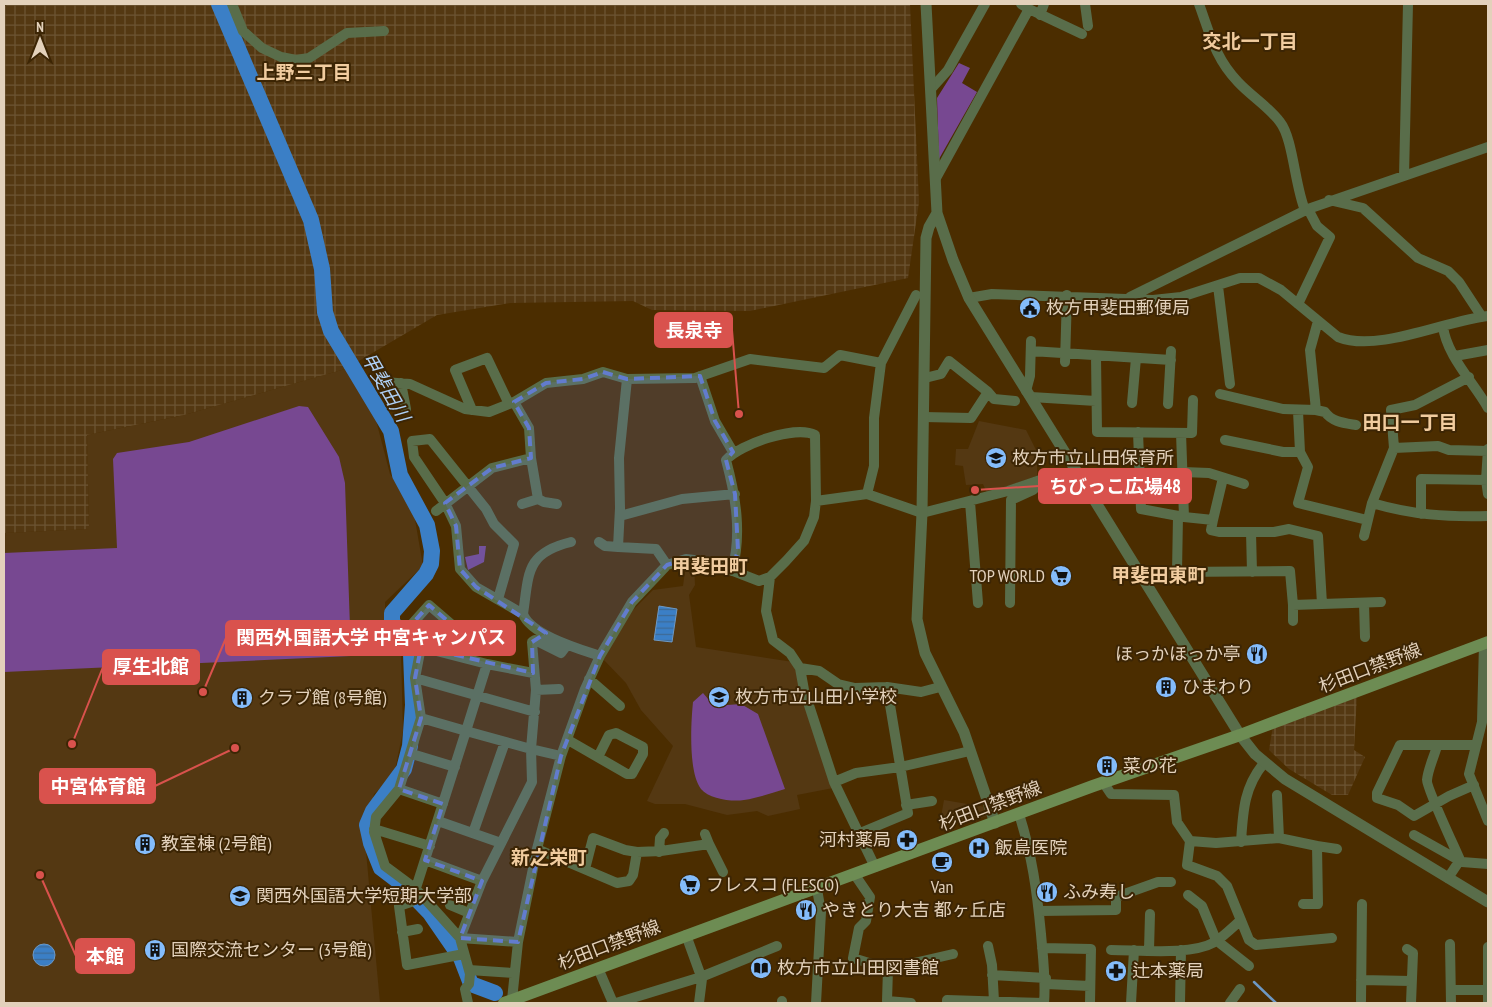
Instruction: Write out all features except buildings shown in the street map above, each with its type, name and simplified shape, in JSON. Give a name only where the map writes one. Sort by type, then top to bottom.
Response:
[{"type":"main road","name":"杉田口禁野線","points":[[508,1002],[1104,782],[1240,735],[1486,643]]},
{"type":"street","points":[[232,4],[243,31],[262,48],[281,57],[296,60],[309,58],[347,33],[384,32]]},
{"type":"street","points":[[926,4],[938,213],[953,260],[969,298],[1240,735],[1264,763],[1285,780],[1488,902]]},
{"type":"street","points":[[931,89],[948,70],[985,4]]},
{"type":"street","points":[[1040,15],[1044,4]]},
{"type":"street","points":[[936,178],[1025,6],[1040,15],[1085,30],[1085,4]]},
{"type":"street","points":[[1199,4],[1218,59],[1238,83],[1280,121],[1286,132],[1298,190],[1306,210],[1316,226],[1330,237],[1298,304]]},
{"type":"street","points":[[1404,176],[1408,4]]},
{"type":"street","points":[[1129,298],[1328,200],[1488,148]]},
{"type":"street","points":[[969,298],[992,294],[1067,295],[1116,300],[1129,298],[1153,300],[1181,297],[1240,278],[1259,278],[1281,290],[1338,337],[1349,341],[1420,333],[1485,316],[1459,282],[1448,271],[1418,258],[1363,208],[1328,200]]},
{"type":"street","points":[[938,213],[929,227],[926,238],[921,296],[925,378],[917,619],[925,653],[940,687],[964,732],[995,823]]},
{"type":"street","points":[[1218,286],[1230,384]]},
{"type":"street","points":[[1065,358],[1067,295]]},
{"type":"street","points":[[867,494],[874,466],[874,418],[881,363],[921,296]]},
{"type":"street","points":[[1316,410],[1310,350],[1318,321]]},
{"type":"street","points":[[1443,326],[1444,336],[1488,408]]},
{"type":"street","points":[[1029,394],[1031,346],[1065,358],[1096,356],[1136,358],[1171,355],[1168,404]]},
{"type":"street","points":[[1455,356],[1488,350]]},
{"type":"street","points":[[384,382],[410,384],[472,410],[489,412],[512,403],[546,383],[583,379],[603,372],[627,378],[700,376],[750,359],[824,368],[840,355],[881,363]]},
{"type":"street","points":[[1096,356],[1096,432],[1192,433],[1193,400]]},
{"type":"street","points":[[472,410],[455,370],[487,358],[512,403],[529,428],[531,458],[538,499]]},
{"type":"street","points":[[1132,403],[1136,358]]},
{"type":"street","points":[[925,378],[941,374],[949,361],[994,399],[1015,402]]},
{"type":"street","points":[[700,376],[715,421],[733,452]]},
{"type":"street","points":[[1364,536],[1372,503],[1394,448],[1391,410],[1415,405],[1469,377]]},
{"type":"street","points":[[618,547],[620,516],[618,458],[627,378]]},
{"type":"street","points":[[401,383],[406,409]]},
{"type":"street","points":[[1476,387],[1488,385]]},
{"type":"street","points":[[924,417],[972,418],[988,392]]},
{"type":"street","points":[[1029,394],[1096,401]]},
{"type":"street","points":[[1220,394],[1298,411],[1316,410],[1325,412],[1329,417],[1341,423],[1356,425]]},
{"type":"street","points":[[1298,411],[1300,452],[1308,466],[1298,503],[1367,520]]},
{"type":"street","points":[[508,1002],[537,849],[561,756],[589,679],[600,656],[632,602],[667,565],[686,559],[710,562],[732,571],[759,581],[770,577],[804,541],[814,517],[816,501],[815,435],[808,432],[776,435],[733,452],[726,460],[735,494],[738,550],[732,571]]},
{"type":"street","points":[[1138,432],[1141,509],[1181,517],[1213,520]]},
{"type":"street","points":[[1177,572],[1183,472],[1181,433]]},
{"type":"street","points":[[498,599],[514,544],[494,524],[486,509],[430,439],[408,441],[414,457],[445,503],[456,526],[460,569],[476,587],[523,614]]},
{"type":"street","points":[[1225,440],[1261,444],[1283,452],[1300,452]]},
{"type":"street","points":[[1394,448],[1438,446],[1448,450],[1488,450],[1488,494]]},
{"type":"street","points":[[436,511],[492,468],[531,458]]},
{"type":"street","points":[[1183,472],[1210,473],[1244,484]]},
{"type":"street","points":[[816,501],[867,494],[922,513],[970,502],[1046,478],[1079,477]]},
{"type":"street","points":[[1010,603],[1011,500],[1033,490],[1046,478]]},
{"type":"street","points":[[1223,478],[1212,530],[1251,532],[1289,529],[1318,536],[1322,604]]},
{"type":"street","points":[[1421,514],[1421,479],[1487,480]]},
{"type":"street","points":[[1088,489],[1140,488]]},
{"type":"street","points":[[620,516],[682,499],[735,494]]},
{"type":"street","points":[[522,504],[538,499],[557,504]]},
{"type":"street","points":[[970,502],[978,603]]},
{"type":"street","points":[[1372,503],[1405,512],[1421,514],[1448,517],[1488,516]]},
{"type":"street","points":[[1251,532],[1252,572]]},
{"type":"street","points":[[571,542],[542,553],[529,569],[523,614],[526,622],[567,645],[600,656]]},
{"type":"street","points":[[599,542],[605,546],[656,549],[667,565]]},
{"type":"street","points":[[1142,578],[1177,572],[1196,573],[1221,570],[1230,573],[1290,571],[1293,621]]},
{"type":"street","points":[[770,577],[766,611],[773,640],[790,652],[800,668],[804,690],[834,782],[875,867]]},
{"type":"street","points":[[1292,605],[1381,602]]},
{"type":"street","points":[[1364,603],[1365,637]]},
{"type":"street","points":[[443,652],[458,630],[429,604],[411,625],[421,647],[415,678],[421,718],[412,754],[399,789],[376,817],[374,829],[385,866],[416,890],[460,938],[518,942]]},
{"type":"street","points":[[468,1003],[465,989],[469,976],[461,954],[460,938],[482,881],[532,782],[531,749],[536,712],[536,690],[532,642],[535,640],[561,653],[567,645]]},
{"type":"street","points":[[1486,643],[1486,695],[1482,722],[1469,774],[1488,822]]},
{"type":"street","points":[[421,647],[534,674]]},
{"type":"street","points":[[461,954],[407,965],[399,906],[411,902],[416,890],[487,664]]},
{"type":"street","points":[[800,668],[819,671],[838,684],[855,688],[887,687],[921,692],[940,687]]},
{"type":"street","points":[[415,678],[536,712]]},
{"type":"street","points":[[589,679],[620,706]]},
{"type":"street","points":[[860,833],[908,813],[887,687]]},
{"type":"street","points":[[536,690],[559,689]]},
{"type":"street","points":[[421,718],[561,756]]},
{"type":"street","points":[[568,740],[627,774],[632,774],[643,754],[643,747],[616,733],[609,735],[598,757]]},
{"type":"street","points":[[473,833],[505,742]]},
{"type":"street","points":[[1474,785],[1414,816],[1398,805],[1377,798],[1377,793],[1400,745],[1476,745]]},
{"type":"street","points":[[1437,746],[1427,780],[1428,790],[1436,803],[1460,860]]},
{"type":"street","points":[[834,782],[859,772],[900,768],[970,751]]},
{"type":"street","points":[[412,754],[455,767]]},
{"type":"street","points":[[1241,842],[1242,815],[1252,778],[1264,763]]},
{"type":"street","points":[[1104,782],[1112,794],[1174,795],[1177,822],[1190,841],[1187,866],[1216,876],[1227,886],[1249,940],[1259,946],[1332,938]]},
{"type":"street","points":[[399,789],[443,804]]},
{"type":"street","points":[[1277,795],[1279,838]]},
{"type":"street","points":[[906,805],[932,801]]},
{"type":"street","points":[[947,1003],[948,1000],[1044,1003],[1046,981],[1039,911],[1030,846],[1019,814]]},
{"type":"street","points":[[438,821],[501,842]]},
{"type":"street","points":[[374,829],[430,846]]},
{"type":"street","points":[[659,852],[660,838],[664,833]]},
{"type":"street","points":[[705,834],[723,872]]},
{"type":"street","points":[[1414,835],[1462,862],[1488,864]]},
{"type":"street","points":[[584,869],[593,838],[625,850],[637,852],[659,852],[709,844]]},
{"type":"street","points":[[1190,841],[1241,842],[1279,838],[1337,849]]},
{"type":"street","points":[[1303,904],[1323,904],[1317,846]]},
{"type":"street","points":[[537,849],[617,882],[629,881],[633,875],[637,852]]},
{"type":"street","points":[[425,860],[482,881]]},
{"type":"street","points":[[1448,878],[1460,860]]},
{"type":"street","points":[[857,874],[857,878],[870,897],[866,921],[859,928],[853,958],[888,969],[952,954]]},
{"type":"street","points":[[1039,911],[1116,910],[1116,897],[1158,882],[1171,882]]},
{"type":"street","points":[[816,1003],[821,912],[817,889]]},
{"type":"street","points":[[1188,894],[1202,906],[1216,940],[1249,966]]},
{"type":"street","points":[[1361,1001],[1362,904]]},
{"type":"street","points":[[450,906],[469,913]]},
{"type":"street","points":[[1149,950],[1150,914]]},
{"type":"street","points":[[1112,950],[1181,950],[1197,948],[1216,940],[1241,920]]},
{"type":"street","points":[[402,932],[418,930]]},
{"type":"street","points":[[686,935],[701,977],[699,1003]]},
{"type":"street","points":[[1450,944],[1451,1003]]},
{"type":"street","points":[[598,968],[615,1003],[701,977],[777,946]]},
{"type":"street","points":[[988,946],[994,1001]]},
{"type":"street","points":[[1488,947],[1488,1003]]},
{"type":"street","points":[[1042,948],[1092,949],[1090,1003]]},
{"type":"street","points":[[1407,949],[1413,952],[1411,1003]]},
{"type":"street","points":[[1131,1003],[1134,950]]},
{"type":"street","points":[[1180,1003],[1181,950]]},
{"type":"street","points":[[888,969],[887,1001],[911,1003]]},
{"type":"street","points":[[469,976],[513,973]]},
{"type":"street","points":[[992,975],[1090,986]]},
{"type":"street","points":[[1361,980],[1411,981]]},
{"type":"street","points":[[1230,1003],[1240,989]]},
{"type":"street","points":[[1451,990],[1488,990]]},
{"type":"highlighted area","points":[[603,372],[627,379],[700,376],[715,421],[733,452],[726,460],[735,494],[738,550],[732,571],[710,562],[686,559],[667,565],[632,602],[600,656],[561,756],[518,942],[460,938],[482,881],[425,860],[443,804],[399,789],[421,718],[415,678],[421,647],[411,625],[429,605],[458,630],[443,652],[533,673],[532,642],[546,633],[476,587],[460,569],[456,526],[445,503],[492,468],[531,458],[529,428],[514,402],[546,383],[583,379]]},
{"type":"shaded area","points":[[10,4],[910,4],[919,202],[908,278],[750,311],[652,310],[633,301],[510,303],[437,315],[345,369],[184,415],[87,435],[89,529],[4,533],[4,6]]},
{"type":"shaded area","points":[[959,63],[970,68],[962,83],[977,92],[939,159],[937,98]]},
{"type":"shaded area","points":[[345,369],[372,405],[390,474],[413,508],[423,566],[385,602],[385,623],[401,653],[403,731],[394,775],[374,794],[364,830],[380,1003],[4,1003],[4,533],[89,529],[87,435],[184,415]]},
{"type":"shaded area","points":[[299,406],[308,407],[339,457],[345,483],[351,656],[4,672],[4,553],[117,548],[113,459],[117,453],[189,442]]},
{"type":"shaded area","name":"枚方市立山田保育所","points":[[979,421],[1026,430],[1037,452],[1037,476],[987,493],[983,484],[966,485],[963,466],[955,465],[956,449],[968,449]]},
{"type":"shaded area","points":[[479,546],[486,546],[484,562],[468,570],[465,557],[479,554]]},
{"type":"shaded area","name":"枚方市立山田小学校","points":[[686,564],[694,565],[695,585],[689,595],[696,647],[793,662],[833,788],[797,795],[800,809],[768,816],[757,811],[727,815],[685,804],[655,804],[647,801],[673,746],[641,710],[626,683],[603,659],[630,613],[653,590],[683,586]]},
{"type":"shaded area","points":[[703,693],[714,706],[741,704],[758,714],[785,789],[754,798],[733,801],[709,795],[701,789],[694,771],[691,734],[693,702]]},
{"type":"shaded area","points":[[1357,695],[1354,750],[1365,757],[1348,795],[1332,795],[1289,769],[1269,750],[1273,726]]},
{"type":"shaded area","points":[[944,800],[985,807],[987,816],[965,822],[941,817]]},
{"type":"water","points":[[659,606],[677,609],[672,642],[654,640]]},
{"type":"water","points":[[40,944],[48,944],[55,951],[55,959],[48,966],[40,966],[33,959],[33,951]]},
{"type":"waterway","name":"甲斐田川","points":[[219,4],[311,220],[322,269],[325,312],[331,331],[391,431],[400,475],[427,525],[432,551],[431,564],[426,574],[392,613],[392,621],[411,654],[413,705],[410,746],[404,769],[373,811],[367,825],[371,843],[381,868],[402,884],[430,913],[461,958],[471,984],[495,993]]},
{"type":"waterway","points":[[1254,982],[1276,1003]]},
{"type":"place","name":"枚方甲斐田郵便局","points":[[1030,308]]},
{"type":"place","name":"長泉寺","points":[[739,414]]},
{"type":"place","name":"枚方市立山田保育所","points":[[996,458]]},
{"type":"place","name":"ちびっこ広場48","points":[[975,490]]},
{"type":"place","name":"TOP WORLD","points":[[1061,576]]},
{"type":"place","name":"ほっかほっか亭","points":[[1257,654]]},
{"type":"place","name":"ひまわり","points":[[1166,687]]},
{"type":"place","name":"関西外国語大学 中宮キャンパス","points":[[203,692]]},
{"type":"place","name":"枚方市立山田小学校","points":[[719,697]]},
{"type":"place","name":"クラブ館 (8号館)","points":[[242,698]]},
{"type":"place","name":"厚生北館","points":[[72,744]]},
{"type":"place","name":"中宮体育館","points":[[235,748]]},
{"type":"place","name":"菜の花","points":[[1107,766]]},
{"type":"place","name":"河村薬局","points":[[907,840]]},
{"type":"place","name":"教室棟 (2号館)","points":[[145,844]]},
{"type":"place","name":"飯島医院","points":[[979,848]]},
{"type":"place","name":"Van","points":[[942,862]]},
{"type":"place","name":"本館","points":[[40,875]]},
{"type":"place","name":"フレスコ (FLESCO)","points":[[690,885]]},
{"type":"place","name":"ふみ寿し","points":[[1047,892]]},
{"type":"place","name":"関西外国語大学短期大学部","points":[[240,896]]},
{"type":"place","name":"やきとり大吉 都ヶ丘店","points":[[806,910]]},
{"type":"place","name":"国際交流センター (3号館)","points":[[155,950]]},
{"type":"place","name":"枚方市立山田図書館","points":[[761,968]]},
{"type":"place","name":"辻本薬局","points":[[1116,971]]},
{"type":"district","name":"交北一丁目","points":[[1250,41]]},
{"type":"district","name":"上野三丁目","points":[[304,72]]},
{"type":"district","name":"田口一丁目","points":[[1410,422]]},
{"type":"district","name":"甲斐田町","points":[[710,566]]},
{"type":"district","name":"甲斐田東町","points":[[1159,575]]},
{"type":"district","name":"新之栄町","points":[[549,857]]}]
